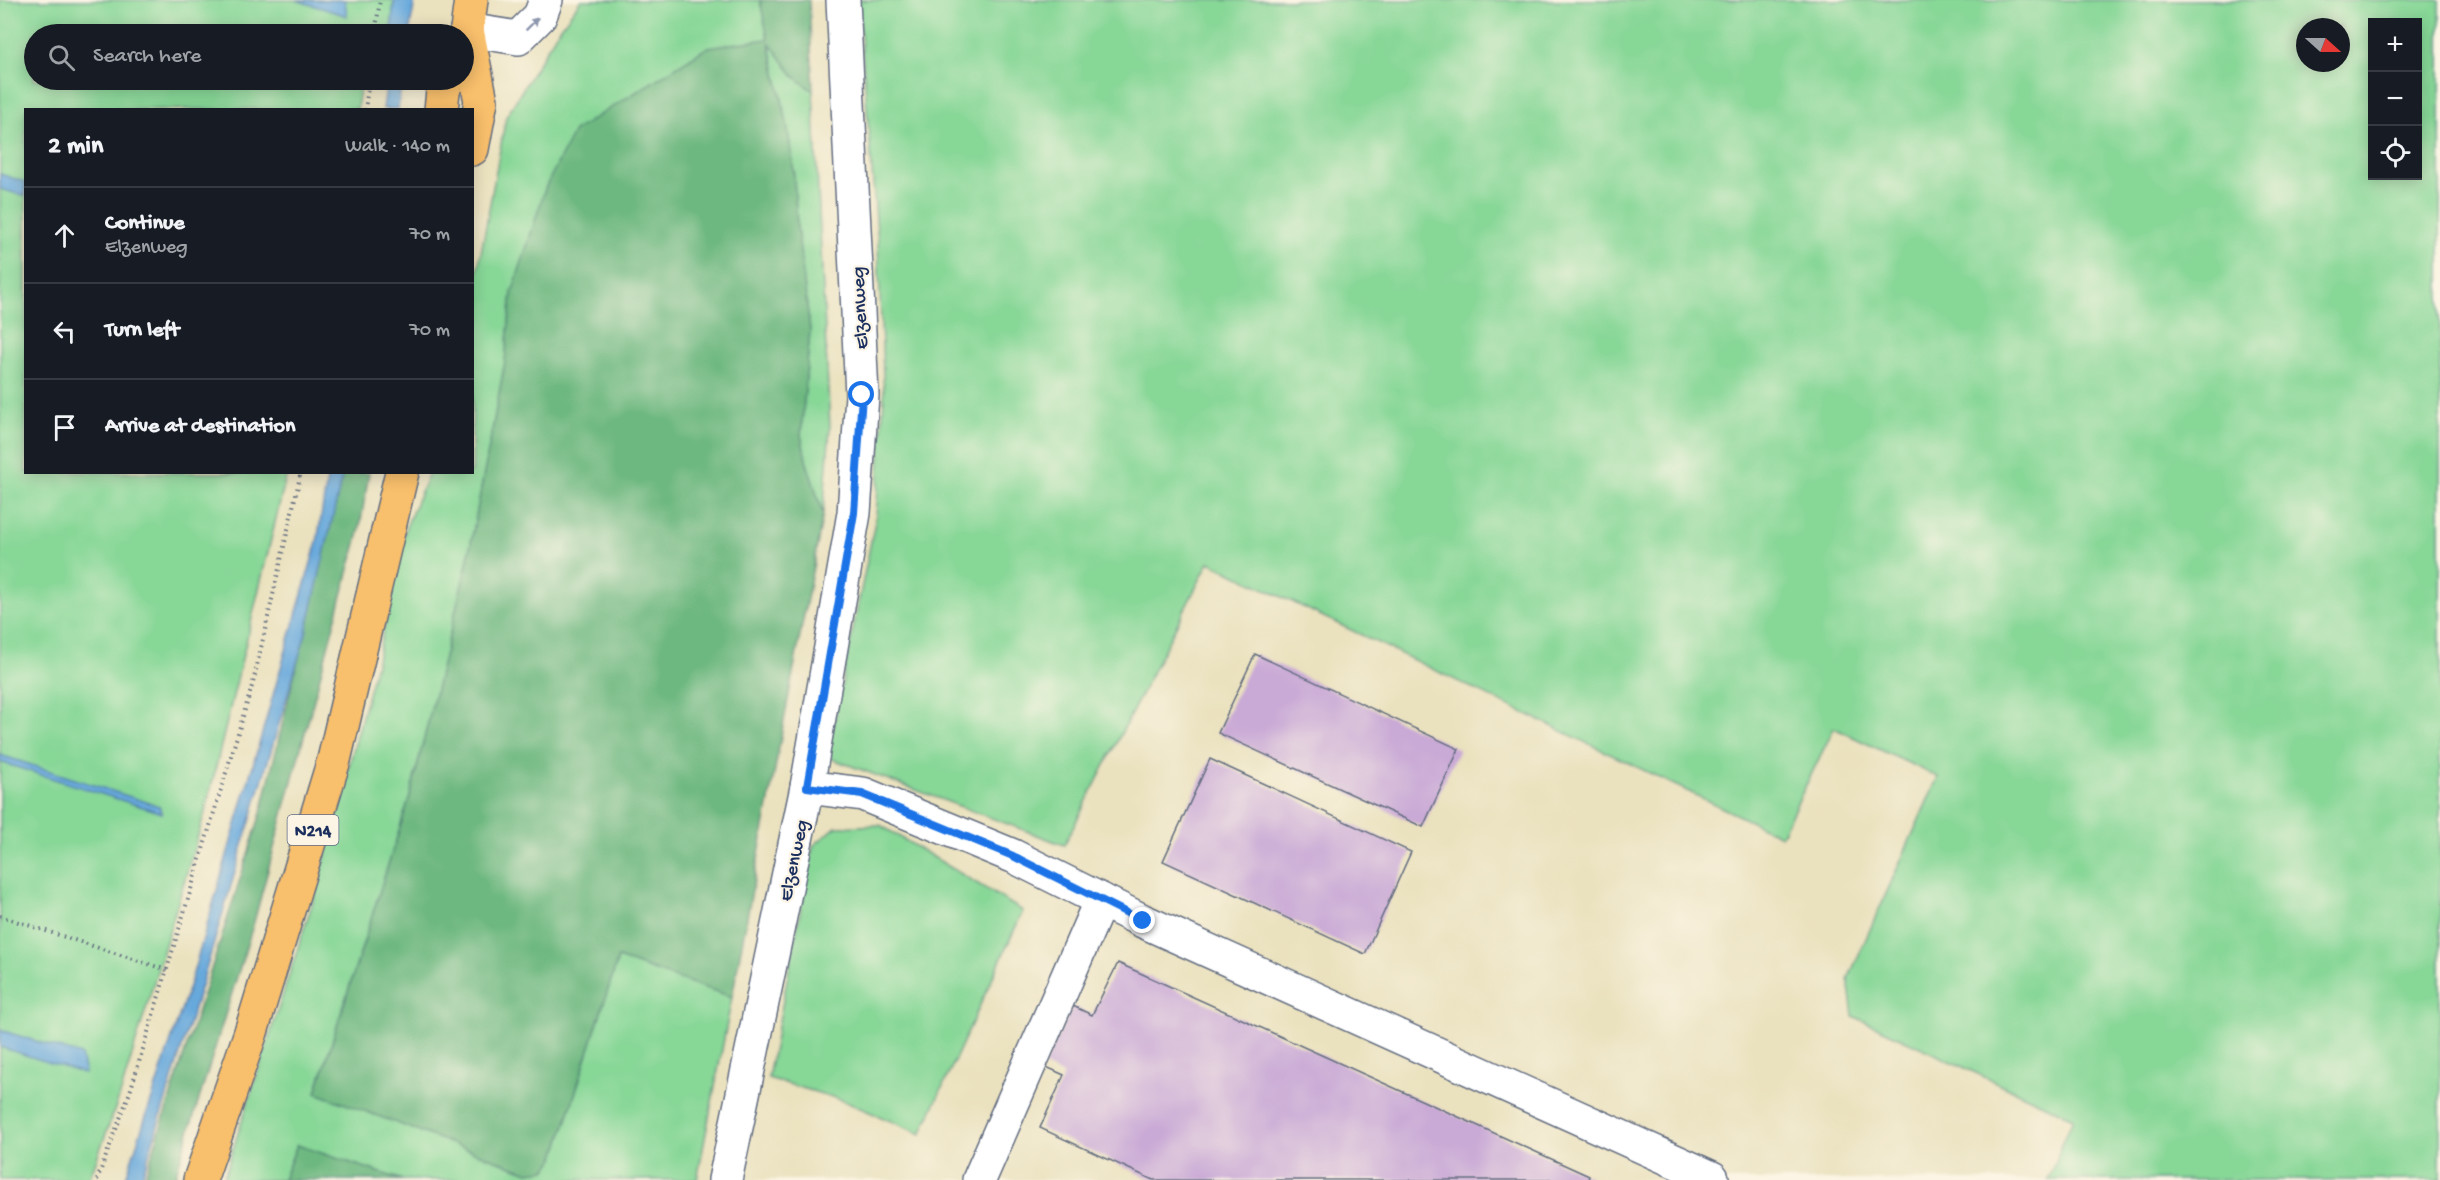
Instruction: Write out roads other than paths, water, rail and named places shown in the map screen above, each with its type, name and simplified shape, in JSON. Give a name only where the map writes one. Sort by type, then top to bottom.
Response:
[{"type":"main road","points":[[474,62],[481,100],[474,138]]},
{"type":"main road","points":[[441,108],[443,90]]},
{"type":"main road","name":"N214","points":[[200,1180],[251,1032],[334,760],[402,474]]},
{"type":"street","points":[[474,25],[518,38],[540,16],[546,0]]},
{"type":"street","name":"Elzenweg","points":[[725,1180],[807,787],[854,513],[862,395],[843,0]]},
{"type":"street","points":[[807,787],[862,794],[1013,856],[1143,921],[1712,1178]]},
{"type":"street","points":[[979,1180],[1101,900]]},
{"type":"water","points":[[296,0],[345,0],[347,16]]},
{"type":"water","points":[[394,0],[415,0],[411,24],[392,24]]},
{"type":"water","points":[[386,90],[401,90],[398,108],[383,108]]},
{"type":"water","points":[[0,174],[24,182],[24,196],[0,189]]},
{"type":"water","points":[[328,474],[343,474],[306,633],[208,963],[141,1180],[125,1180],[192,977],[317,542]]},
{"type":"water","points":[[0,755],[159,806],[162,813],[0,762]]},
{"type":"water","points":[[0,1030],[81,1055],[85,1074],[0,1047]]}]
